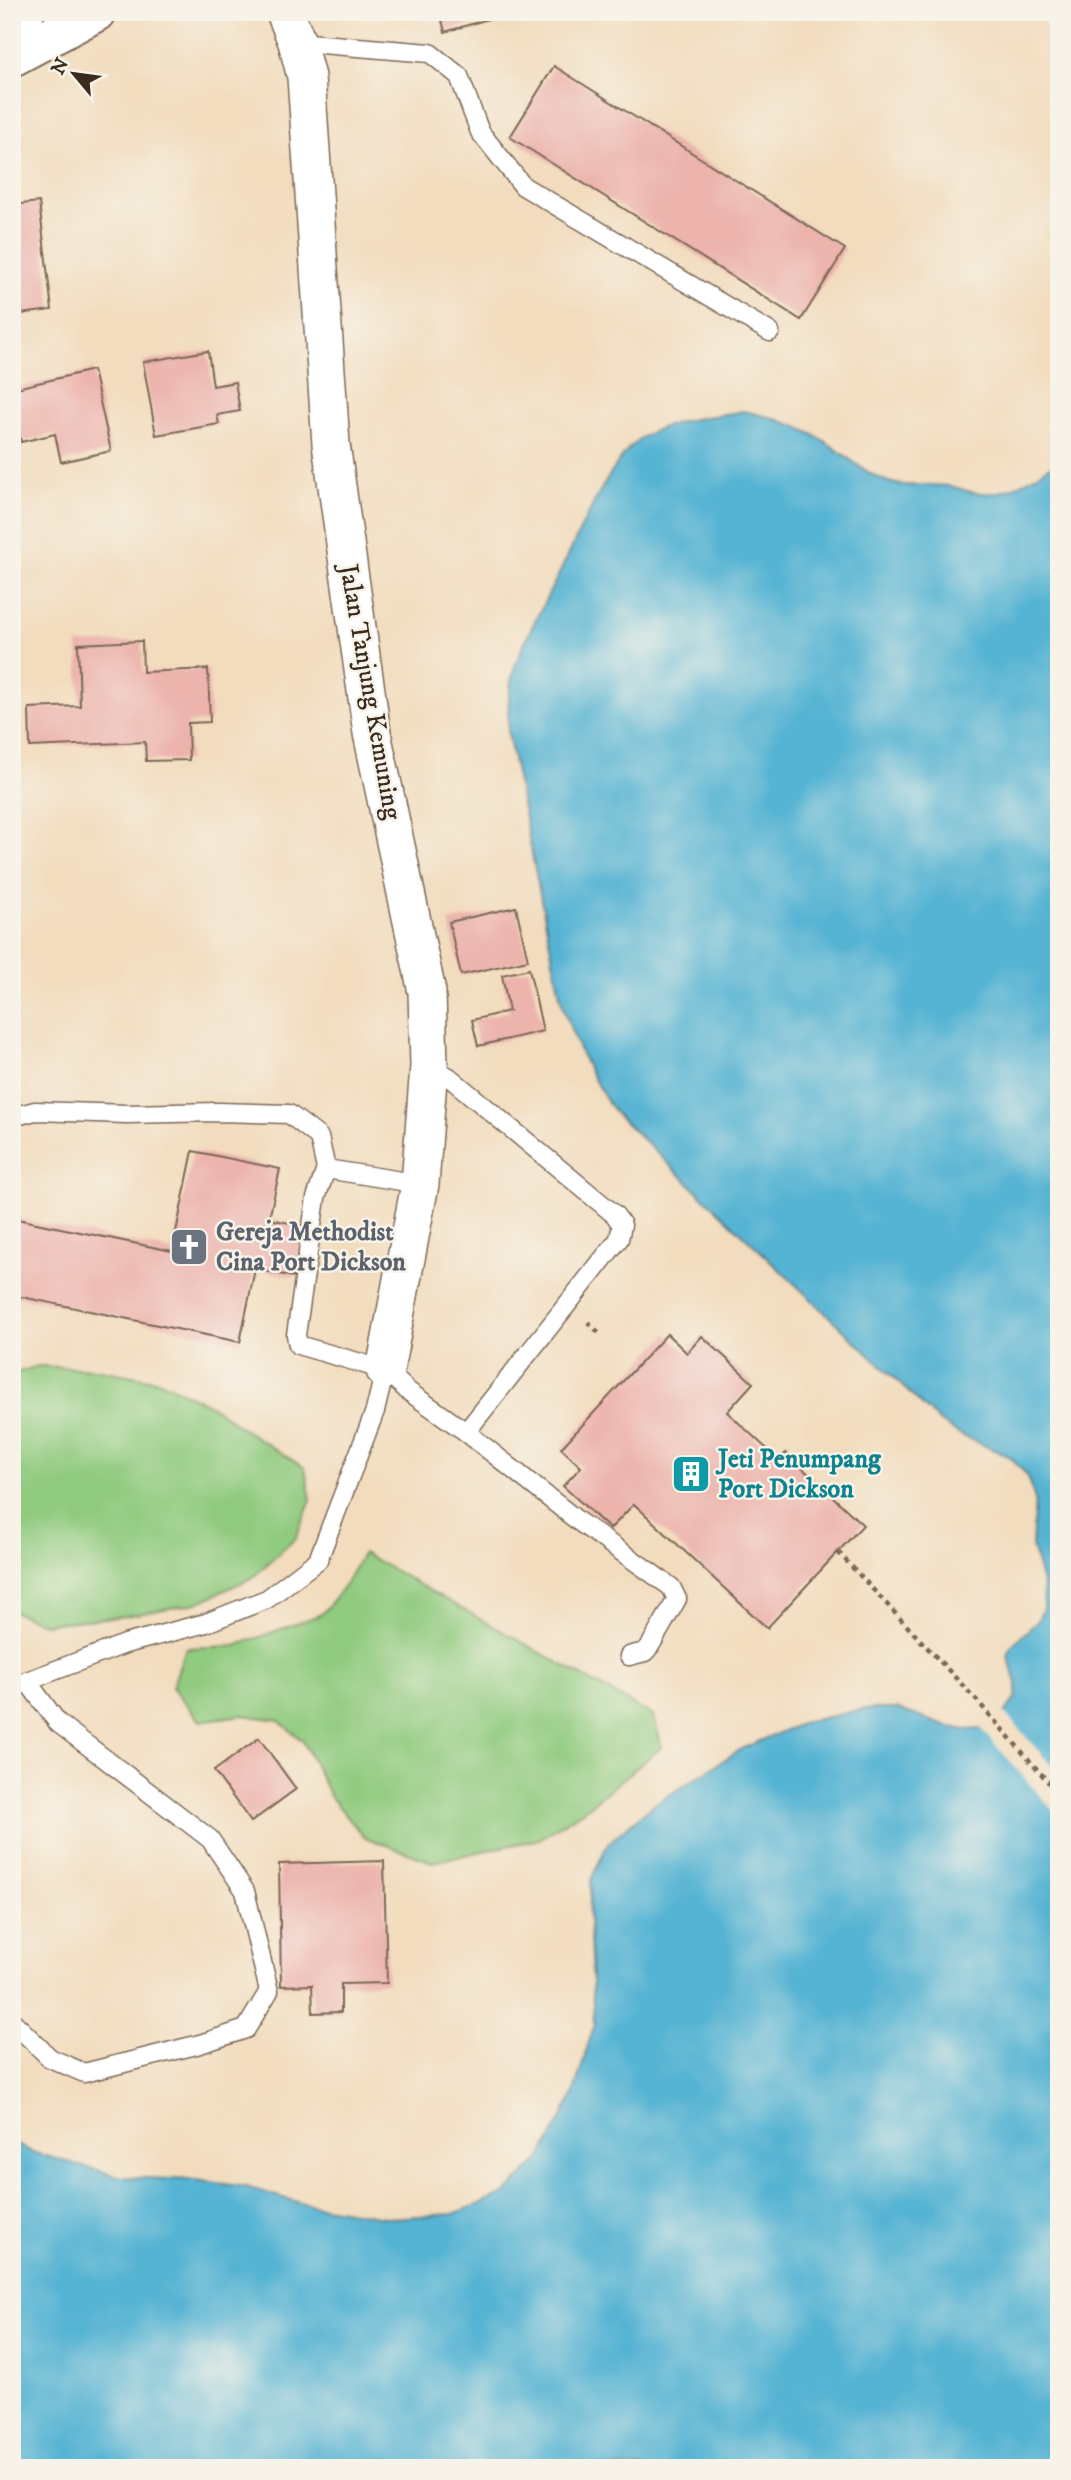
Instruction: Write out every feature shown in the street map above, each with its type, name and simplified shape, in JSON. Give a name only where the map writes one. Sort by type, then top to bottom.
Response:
[{"type":"main road","points":[[12,33],[25,12]]},
{"type":"main road","points":[[12,57],[96,12]]},
{"type":"street","name":"Jalan Tanjung Kemuning","points":[[291,27],[306,77],[331,444],[372,733],[427,992],[429,1066],[420,1184],[385,1370]]},
{"type":"lane","points":[[291,27],[430,52],[459,76],[480,132],[523,187],[770,331]]},
{"type":"lane","points":[[429,1066],[449,1077],[615,1215],[622,1225],[619,1239],[466,1432]]},
{"type":"lane","points":[[12,1117],[35,1111],[289,1114],[319,1137],[326,1169],[316,1198],[296,1335],[298,1345],[385,1370],[408,1391],[466,1432],[578,1521],[671,1587],[677,1599],[650,1646],[645,1652],[629,1656]]},
{"type":"lane","points":[[326,1169],[420,1184]]},
{"type":"lane","points":[[12,2021],[50,2058],[84,2073],[200,2044],[246,2029],[269,1991],[245,1891],[210,1839],[58,1723],[19,1685],[125,1644],[206,1623],[267,1599],[318,1560],[376,1411],[385,1370]]},
{"type":"path","points":[[838,1552],[980,1704],[1059,1794]]},
{"type":"green space","points":[[38,1366],[95,1369],[160,1381],[212,1406],[305,1468],[311,1500],[296,1538],[252,1578],[197,1603],[126,1616],[43,1624],[12,1611],[12,1374]]},
{"type":"green space","points":[[363,1553],[653,1716],[662,1747],[587,1808],[539,1839],[432,1862],[364,1837],[330,1796],[303,1741],[278,1720],[242,1715],[200,1721],[172,1687],[186,1648],[235,1646],[322,1614],[343,1588]]},
{"type":"water","points":[[743,411],[780,420],[806,431],[872,474],[898,484],[940,485],[991,493],[1012,488],[1059,461],[1059,2468],[12,2468],[12,2143],[35,2153],[122,2177],[196,2180],[246,2187],[300,2203],[390,2218],[453,2214],[503,2195],[541,2158],[573,2096],[594,2025],[589,1917],[591,1880],[608,1843],[652,1806],[743,1748],[805,1722],[864,1709],[898,1709],[945,1726],[966,1730],[981,1729],[1005,1713],[1016,1697],[1017,1683],[1008,1656],[1012,1645],[1038,1621],[1044,1605],[1043,1587],[1032,1546],[1035,1499],[1026,1474],[1010,1457],[959,1434],[940,1422],[615,1113],[583,1059],[561,1000],[508,733],[509,693],[514,669],[595,500],[619,461],[632,446],[644,436],[667,426]]},
{"type":"pier","points":[[1003,1711],[1059,1774],[1059,1817],[978,1725]]},
{"type":"building","points":[[440,12],[508,12],[508,13],[445,32]]},
{"type":"building","points":[[554,66],[845,249],[801,320],[510,137]]},
{"type":"building","points":[[39,202],[52,310],[12,315],[12,205]]},
{"type":"building","points":[[208,351],[213,386],[235,382],[240,411],[217,415],[219,424],[156,435],[143,362]]},
{"type":"building","points":[[93,370],[111,451],[61,462],[55,434],[21,442],[12,403],[12,389]]},
{"type":"building","points":[[142,641],[143,672],[208,669],[210,722],[188,723],[189,760],[146,761],[145,742],[30,747],[29,708],[80,706],[78,644]]},
{"type":"building","points":[[516,907],[528,960],[461,975],[449,922]]},
{"type":"building","points":[[529,969],[543,1031],[478,1046],[472,1020],[509,1011],[502,975]]},
{"type":"building","points":[[193,1151],[280,1169],[269,1219],[305,1226],[294,1277],[255,1269],[240,1342],[12,1295],[12,1218],[172,1251]]},
{"type":"building","name":"Jeti Penumpang Port Dickson","points":[[667,1334],[687,1353],[702,1336],[753,1383],[727,1412],[779,1460],[786,1453],[863,1525],[767,1628],[634,1504],[610,1529],[563,1486],[581,1467],[561,1448]]},
{"type":"building","points":[[259,1738],[296,1789],[251,1822],[214,1771]]},
{"type":"building","points":[[384,1861],[387,1983],[341,1984],[341,2012],[313,2013],[312,1985],[281,1986],[279,1864]]},
{"type":"place","name":"Gereja Methodist Cina Port Dickson","points":[[189,1247]]},
{"type":"place","name":"Jeti Penumpang Port Dickson","points":[[691,1474]]}]
